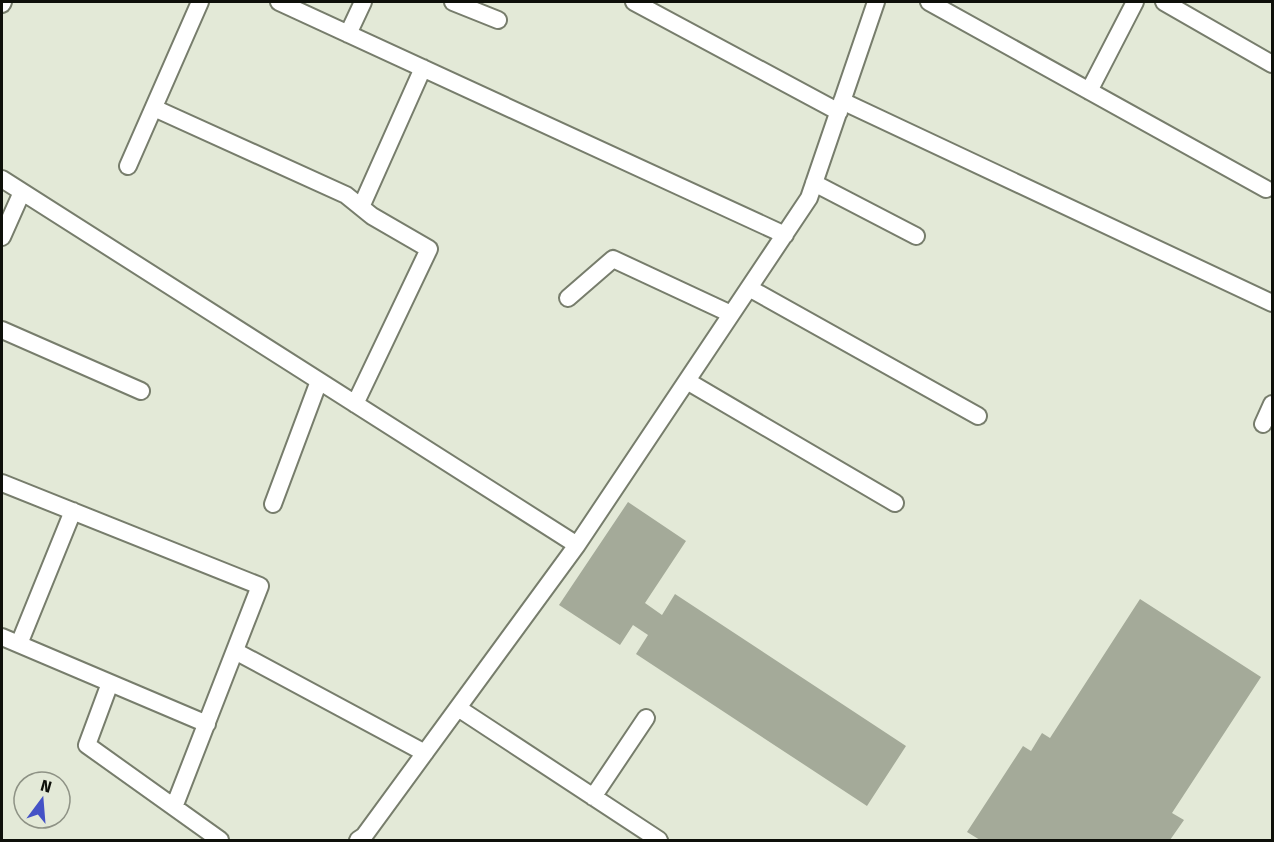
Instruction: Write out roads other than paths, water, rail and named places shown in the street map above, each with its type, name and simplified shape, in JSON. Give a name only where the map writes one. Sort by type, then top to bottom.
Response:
[{"type":"street","points":[[128,166],[200,2]]},
{"type":"street","points":[[279,2],[785,235]]},
{"type":"street","points":[[348,34],[363,2]]},
{"type":"street","points":[[453,2],[498,20]]},
{"type":"street","points":[[634,2],[840,107],[1272,303]]},
{"type":"street","points":[[358,840],[364,836],[577,545],[809,198],[876,2]]},
{"type":"street","points":[[928,2],[1266,189]]},
{"type":"street","points":[[1089,91],[1135,2]]},
{"type":"street","points":[[1164,2],[1272,64]]},
{"type":"street","points":[[361,207],[423,68]]},
{"type":"street","points":[[154,108],[346,195],[372,216],[429,249],[355,404]]},
{"type":"street","points":[[2,179],[577,545]]},
{"type":"street","points":[[814,183],[916,236]]},
{"type":"street","points":[[2,237],[22,192]]},
{"type":"street","points":[[568,298],[613,259],[732,314]]},
{"type":"street","points":[[749,288],[978,416]]},
{"type":"street","points":[[2,330],[141,392]]},
{"type":"street","points":[[273,504],[319,381]]},
{"type":"street","points":[[687,381],[895,503]]},
{"type":"street","points":[[1263,424],[1272,404]]},
{"type":"street","points":[[2,483],[260,586],[174,807]]},
{"type":"street","points":[[19,644],[73,512]]},
{"type":"street","points":[[2,637],[207,724]]},
{"type":"street","points":[[235,651],[424,753]]},
{"type":"street","points":[[110,683],[87,745],[220,840]]},
{"type":"street","points":[[458,708],[659,840]]},
{"type":"street","points":[[593,797],[646,718]]}]
